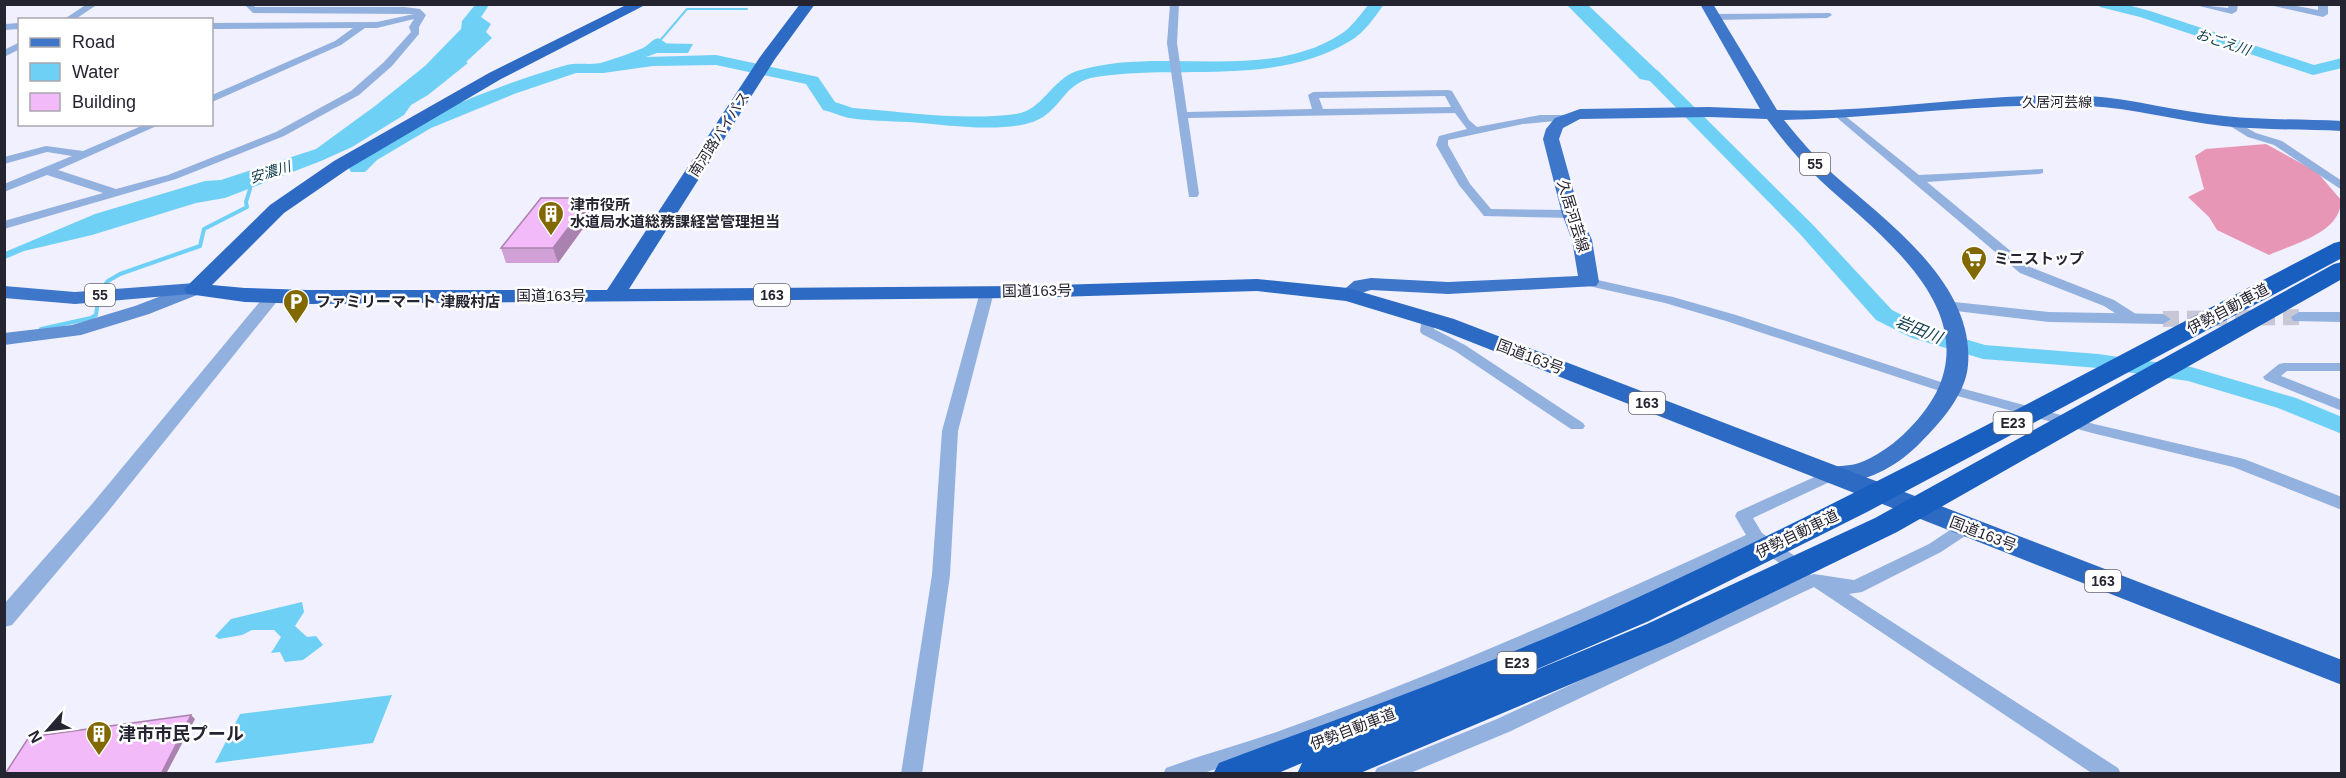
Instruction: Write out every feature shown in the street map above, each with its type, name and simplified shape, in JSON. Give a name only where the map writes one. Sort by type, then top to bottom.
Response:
[{"type":"highway","points":[[195,289],[277,209],[341,165],[495,76],[640,4]]},
{"type":"highway","name":"南河路バイパス","points":[[614,296],[768,57],[808,4]]},
{"type":"highway","name":"伊勢自動車道","points":[[1232,774],[1466,685],[1637,612],[1856,506],[2342,248]]},
{"type":"highway","name":"伊勢自動車道","points":[[1316,774],[1818,568],[2176,336],[2342,269]]},
{"type":"highway","name":"国道163号","points":[[195,289],[273,296],[614,296],[987,292],[1257,285],[1348,295],[1429,318],[2342,673]]},
{"type":"main road","name":"55","points":[[1710,11],[1772,114],[1823,172],[1871,213],[1908,251],[1933,280],[1948,312],[1957,353],[1956,372],[1938,408],[1923,427],[1896,452],[1864,470],[1832,474]]},
{"type":"main road","name":"久居河芸線","points":[[1589,282],[1582,240],[1570,214],[1551,139],[1555,127],[1566,117],[1594,112],[1839,114],[2002,103],[2088,100],[2229,121],[2342,126]]},
{"type":"main road","points":[[1348,295],[1361,285],[1371,284],[1448,288],[1589,282]]},
{"type":"main road","name":"55","points":[[4,292],[26,296],[68,297],[195,289]]},
{"type":"main road","points":[[4,339],[74,331],[142,310],[195,289]]},
{"type":"street","points":[[70,18],[94,4]]},
{"type":"street","points":[[243,4],[286,4]]},
{"type":"street","points":[[1175,4],[1172,43],[1193,194]]},
{"type":"street","points":[[2194,4],[2232,11],[2234,4]]},
{"type":"street","points":[[2269,4],[2323,14],[2323,4]]},
{"type":"street","points":[[248,5],[253,10],[386,7],[417,11],[421,15]]},
{"type":"street","points":[[213,99],[338,43],[386,7]]},
{"type":"street","points":[[1710,11],[1827,15]]},
{"type":"street","points":[[213,26],[387,24],[421,15]]},
{"type":"street","points":[[4,225],[172,177],[245,150],[280,134],[339,103],[371,80],[416,32],[414,27],[421,15]]},
{"type":"street","points":[[4,54],[18,46]]},
{"type":"street","points":[[1319,113],[1313,95],[1448,93],[1465,122],[1475,131]]},
{"type":"street","points":[[1182,115],[1458,110]]},
{"type":"street","points":[[1839,114],[2025,270],[2109,303],[2134,319],[2176,336]]},
{"type":"street","points":[[1566,117],[1558,116],[1443,138],[1442,145],[1465,185],[1488,213],[1570,214]]},
{"type":"street","points":[[2229,121],[2252,135],[2278,143],[2342,187]]},
{"type":"street","points":[[4,189],[152,126]]},
{"type":"street","points":[[4,162],[46,149],[87,155]]},
{"type":"street","points":[[32,167],[72,152]]},
{"type":"street","points":[[48,171],[118,194]]},
{"type":"street","points":[[1919,179],[2039,171]]},
{"type":"street","points":[[1589,282],[1721,315],[2092,428],[2238,463],[2342,504]]},
{"type":"street","points":[[911,774],[941,575],[950,431],[987,292]]},
{"type":"street","points":[[4,619],[99,509],[273,296]]},
{"type":"street","points":[[1948,312],[2134,319]]},
{"type":"street","points":[[2299,317],[2342,317]]},
{"type":"street","points":[[1429,318],[1427,331],[1460,348],[1577,426]]},
{"type":"street","points":[[2342,367],[2284,367],[2270,377],[2342,406]]},
{"type":"street","points":[[1832,474],[1743,516],[1756,537],[1818,568],[1847,587],[1856,587],[1935,548],[1965,528]]},
{"type":"street","points":[[1173,774],[1286,736],[1390,697],[1604,608],[1756,537]]},
{"type":"street","points":[[1384,774],[1504,725],[1818,568]]},
{"type":"street","points":[[1818,568],[2111,774]]},
{"type":"shaded area","points":[[2266,144],[2317,172],[2341,200],[2339,211],[2325,229],[2269,255],[2217,230],[2209,217],[2188,197],[2204,189],[2195,156],[2206,149]]},
{"type":"water","name":"安濃川","points":[[475,5],[489,5],[481,17],[491,24],[486,32],[492,38],[466,62],[468,63],[428,95],[411,105],[404,115],[352,147],[225,198],[196,203],[92,235],[24,251],[5,259],[5,252],[95,214],[205,181],[221,180],[316,149],[425,66],[461,29],[462,21]]},
{"type":"water","points":[[1567,5],[1588,5],[1664,77],[1685,102],[1650,81],[1640,79]]},
{"type":"water","points":[[652,43],[693,44],[688,53],[645,53],[636,58],[631,56],[648,48]]},
{"type":"water","points":[[302,602],[304,612],[295,626],[307,637],[316,636],[323,645],[303,660],[285,662],[280,652],[271,653],[281,637],[274,630],[252,630],[242,635],[219,639],[215,636],[231,619]]},
{"type":"water","points":[[392,695],[373,743],[215,763],[240,714]]},
{"type":"building","points":[[541,198],[591,198],[553,248],[501,248]]},
{"type":"building","name":"津市市民プール","points":[[191,715],[161,774],[5,774],[29,737]]},
{"type":"waterway","points":[[603,68],[653,61],[716,60],[812,80],[829,106],[851,113],[973,123],[1022,119],[1037,113],[1064,84],[1081,75],[1157,67],[1257,64],[1318,51],[1349,35],[1377,4]]},
{"type":"waterway","name":"おごえ川","points":[[2105,4],[2145,14],[2313,70],[2342,63]]},
{"type":"waterway","points":[[658,43],[687,9],[747,9]]},
{"type":"waterway","points":[[603,68],[651,50],[658,43]]},
{"type":"waterway","points":[[358,168],[369,157],[425,124],[508,90],[576,68],[603,68]]},
{"type":"waterway","name":"岩田川","points":[[1651,73],[1807,230],[1884,315],[1920,333],[1983,352],[2098,361],[2191,374],[2287,403],[2342,426]]},
{"type":"waterway","name":"安濃川","points":[[250,191],[251,186]]},
{"type":"waterway","name":"安濃川","points":[[101,290],[108,281],[120,274],[200,246],[204,229],[247,207],[246,202],[250,189]]},
{"type":"waterway","points":[[41,329],[91,318],[96,315],[98,301]]},
{"type":"tunnel","points":[[2163,319],[2299,317]]},
{"type":"place","name":"津市役所 水道局水道総務課経営管理担当","points":[[551,237]]},
{"type":"place","name":"ミニストップ","points":[[1974,282]]},
{"type":"place","name":"ファミリーマート 津殿村店","points":[[296,325]]},
{"type":"place","name":"津市市民プール","points":[[99,757]]}]
